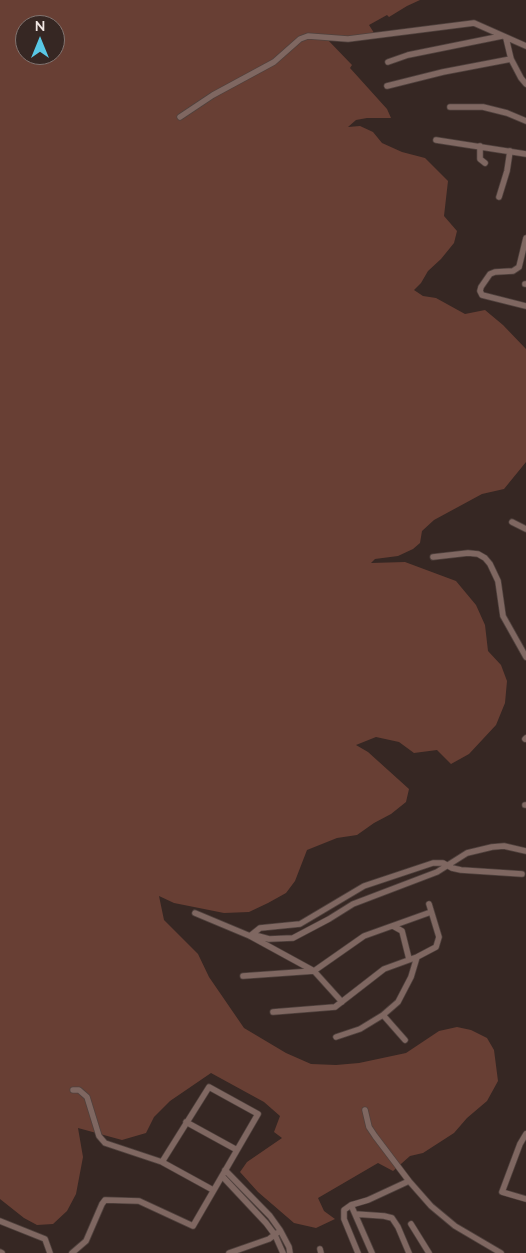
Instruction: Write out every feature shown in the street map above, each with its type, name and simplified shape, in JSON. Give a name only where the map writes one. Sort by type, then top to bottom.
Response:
[{"type":"street","points":[[180,118],[213,95],[274,62],[300,39],[308,36],[348,39],[474,23],[526,46]]},
{"type":"street","points":[[504,37],[510,59],[526,84]]},
{"type":"street","points":[[388,62],[408,55],[504,37]]},
{"type":"street","points":[[387,86],[510,59]]},
{"type":"street","points":[[450,107],[482,107],[526,120]]},
{"type":"street","points":[[436,140],[526,154]]},
{"type":"street","points":[[480,146],[480,159],[485,164]]},
{"type":"street","points":[[499,197],[507,171],[510,151]]},
{"type":"street","points":[[526,238],[518,268],[513,271],[490,274],[480,291],[482,294],[526,306]]},
{"type":"street","points":[[512,522],[526,529]]},
{"type":"street","points":[[433,557],[468,553],[478,554],[485,558],[498,581],[503,616],[526,657]]},
{"type":"street","points":[[252,937],[293,938],[353,904],[437,872],[467,853],[504,846],[526,851]]},
{"type":"street","points":[[252,937],[260,928],[300,924],[364,886],[433,863],[449,864],[461,870],[522,874]]},
{"type":"street","points":[[384,880],[389,889]]},
{"type":"street","points":[[274,1012],[334,1007],[384,969],[417,957],[436,947],[439,937],[429,904]]},
{"type":"street","points":[[243,976],[314,971],[364,936],[431,912]]},
{"type":"street","points":[[196,913],[252,937],[314,971],[342,1002]]},
{"type":"street","points":[[390,926],[402,931],[409,959]]},
{"type":"street","points":[[336,1037],[360,1029],[398,1002],[411,977],[417,957]]},
{"type":"street","points":[[383,1014],[405,1040]]},
{"type":"street","points":[[72,1253],[86,1240],[102,1204],[106,1200],[139,1201],[193,1226],[258,1114],[209,1087],[162,1162]]},
{"type":"street","points":[[73,1090],[79,1090],[87,1097],[99,1136],[105,1144],[162,1162],[213,1190]]},
{"type":"street","points":[[365,1110],[369,1127],[382,1146],[431,1206],[455,1226],[501,1253]]},
{"type":"street","points":[[186,1122],[237,1150]]},
{"type":"street","points":[[526,1134],[520,1144],[502,1192],[526,1199]]},
{"type":"street","points":[[223,1173],[270,1216],[280,1230],[290,1253]]},
{"type":"street","points":[[223,1173],[275,1235],[283,1253]]},
{"type":"street","points":[[358,1253],[344,1219],[344,1210],[409,1181]]},
{"type":"street","points":[[352,1205],[372,1253]]},
{"type":"street","points":[[355,1214],[392,1218],[409,1253]]},
{"type":"street","points":[[0,1222],[45,1239],[50,1253]]},
{"type":"street","points":[[411,1224],[429,1253]]},
{"type":"street","points":[[229,1253],[275,1235],[280,1230]]},
{"type":"shaded area","points":[[0,0],[420,0],[389,17],[387,15],[369,25],[376,36],[326,38],[352,65],[350,68],[387,109],[391,118],[356,120],[348,127],[360,126],[373,132],[382,143],[402,152],[425,158],[448,181],[444,216],[457,231],[454,243],[428,271],[414,290],[423,296],[436,298],[465,314],[485,310],[503,325],[526,349],[526,462],[504,489],[482,494],[434,520],[422,531],[420,543],[413,549],[398,556],[375,559],[371,563],[405,562],[456,581],[476,605],[485,625],[488,651],[501,665],[507,681],[505,703],[496,725],[469,754],[451,764],[437,750],[414,753],[399,742],[376,737],[356,745],[368,752],[409,789],[406,802],[391,814],[357,835],[337,838],[307,850],[295,881],[286,893],[249,912],[224,913],[174,903],[159,896],[164,920],[198,954],[209,977],[244,1028],[286,1053],[311,1064],[336,1065],[359,1063],[406,1053],[439,1031],[457,1027],[471,1030],[487,1038],[494,1050],[498,1081],[487,1101],[467,1118],[454,1133],[423,1153],[410,1156],[393,1171],[378,1163],[318,1198],[324,1211],[335,1219],[316,1228],[294,1223],[258,1192],[240,1172],[247,1162],[282,1138],[274,1132],[280,1116],[264,1102],[211,1073],[170,1101],[154,1117],[146,1133],[122,1140],[78,1128],[83,1157],[76,1194],[67,1211],[53,1224],[37,1225],[24,1218],[0,1199]]}]
